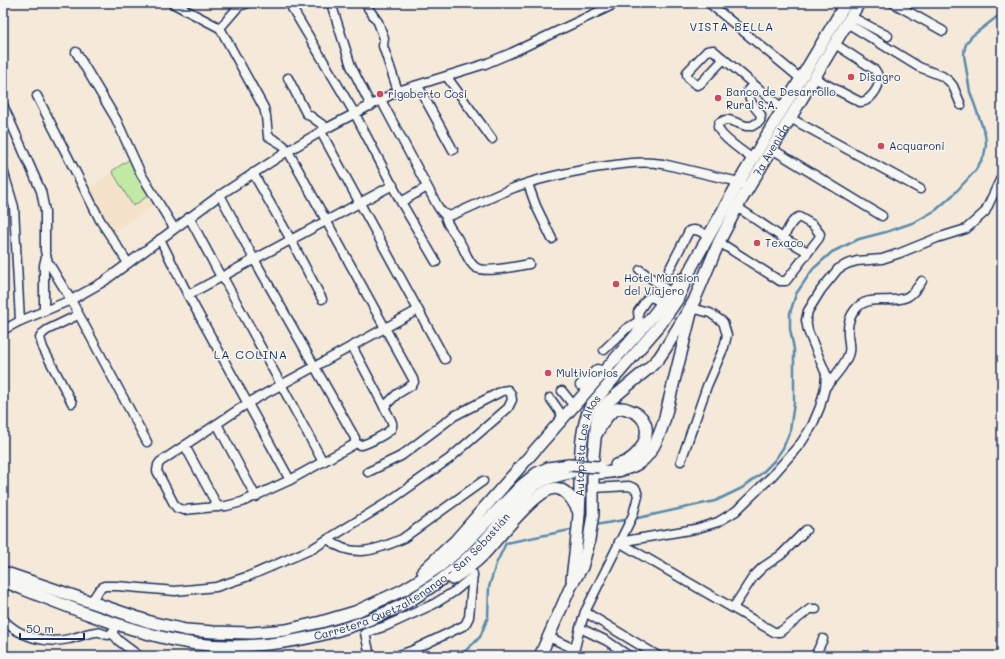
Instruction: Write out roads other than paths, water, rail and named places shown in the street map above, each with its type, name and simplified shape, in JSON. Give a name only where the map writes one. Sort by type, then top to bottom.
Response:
[{"type":"main road","name":"7a Avenida","points":[[692,266],[737,207],[753,159],[846,3]]},
{"type":"main road","name":"7a Avenida","points":[[693,304],[714,239],[744,185],[772,149],[859,3]]},
{"type":"main road","points":[[385,598],[429,566],[456,540],[604,372],[642,323],[663,304],[692,266]]},
{"type":"main road","name":"Autopista Los Altos","points":[[571,586],[579,514],[581,443],[586,417],[591,405],[601,392],[659,326],[677,300],[692,266]]},
{"type":"main road","name":"Autopista Los Altos","points":[[540,656],[571,586],[582,567],[588,546],[593,514],[593,458],[597,420],[600,411],[608,402],[659,358],[693,304]]},
{"type":"main road","name":"Carretera Quetzaltenango - San Sebastián","points":[[3,572],[150,622],[186,630],[251,633],[286,630],[355,612],[403,590],[440,566],[460,549],[521,486],[537,473],[548,468],[613,472],[631,468],[642,461],[652,450],[664,422],[693,304]]},
{"type":"main road","name":"Carretera Quetzaltenango - San Sebastián","points":[[595,437],[606,418],[617,409],[624,408],[635,412],[642,418],[646,429],[645,440],[638,453],[630,460],[599,470]]},
{"type":"main road","name":"Carretera Quetzaltenango - San Sebastián","points":[[3,582],[115,628],[157,637],[221,645],[254,645],[288,642],[321,635],[359,623],[400,606],[452,572],[479,546],[537,484],[570,469]]},
{"type":"main road","points":[[400,606],[472,570],[534,499],[544,491],[551,488],[560,489],[571,498],[579,514]]},
{"type":"street","points":[[172,3],[220,28],[264,108],[268,136],[283,145],[288,150],[414,382],[412,385],[397,394],[384,407]]},
{"type":"street","points":[[220,28],[239,6],[247,3]]},
{"type":"street","points":[[289,3],[355,114],[401,202],[436,262]]},
{"type":"street","points":[[331,3],[351,66],[371,106]]},
{"type":"street","points":[[366,3],[378,22],[384,38],[383,46],[398,91]]},
{"type":"street","points":[[3,330],[20,321],[71,300],[103,282],[220,194],[288,150],[324,130],[398,91],[478,66],[511,53],[617,3]]},
{"type":"street","points":[[710,3],[801,79]]},
{"type":"street","points":[[893,3],[943,31]]},
{"type":"street","points":[[848,20],[888,36]]},
{"type":"street","points":[[848,20],[919,67],[942,76],[949,81],[953,86],[961,104]]},
{"type":"street","points":[[814,78],[860,102],[867,100],[875,91],[880,81],[875,70],[835,44]]},
{"type":"street","points":[[724,59],[700,84],[695,84],[688,77],[687,72],[707,51],[713,50],[724,59],[753,85],[783,109]]},
{"type":"street","points":[[76,52],[116,119],[141,174],[174,228]]},
{"type":"street","points":[[447,76],[492,139]]},
{"type":"street","points":[[288,78],[306,113],[324,130],[359,203],[445,359]]},
{"type":"street","points":[[753,85],[748,90],[748,97],[754,107],[762,115],[760,121],[752,126],[725,120],[719,123],[718,126],[718,129],[722,135],[753,159]]},
{"type":"street","points":[[418,86],[452,150]]},
{"type":"street","points":[[37,96],[100,220],[128,263]]},
{"type":"street","points":[[382,100],[439,210],[445,214],[452,215],[512,189],[576,171],[643,162],[664,164],[744,185]]},
{"type":"street","points":[[3,105],[41,191],[45,211],[46,256],[44,265],[44,311]]},
{"type":"street","points":[[790,118],[920,189]]},
{"type":"street","points":[[772,149],[882,216]]},
{"type":"street","points":[[3,170],[14,207],[20,321]]},
{"type":"street","points":[[253,172],[322,299]]},
{"type":"street","points":[[619,542],[696,529],[718,522],[736,511],[772,476],[801,443],[812,426],[820,407],[825,388],[826,374],[808,332],[806,320],[808,311],[821,290],[838,269],[847,264],[858,261],[882,259],[966,228],[985,212],[1002,176]]},
{"type":"street","points":[[528,184],[536,206],[552,239]]},
{"type":"street","points":[[188,295],[393,185]]},
{"type":"street","points":[[401,202],[427,186]]},
{"type":"street","points":[[220,194],[254,259],[355,438],[355,442]]},
{"type":"street","points":[[737,207],[783,238],[808,252]]},
{"type":"street","points":[[445,214],[446,222],[460,241],[470,262],[476,268],[485,270],[529,264]]},
{"type":"street","points":[[189,217],[323,462]]},
{"type":"street","points":[[669,270],[690,231],[694,229],[714,239],[780,280],[786,281],[819,238],[820,234],[813,225],[799,217],[795,219],[783,238]]},
{"type":"street","points":[[160,239],[188,295],[290,480]]},
{"type":"street","points":[[46,256],[147,442]]},
{"type":"street","points":[[640,270],[671,293]]},
{"type":"street","points":[[825,388],[850,351],[847,329],[848,322],[855,310],[864,303],[876,299],[893,300],[906,297],[912,293],[922,281]]},
{"type":"street","points":[[604,350],[626,329],[642,323],[638,315],[639,310],[647,299],[652,297],[663,304]]},
{"type":"street","points":[[681,461],[707,386],[724,347],[727,335],[723,322],[693,304]]},
{"type":"street","points":[[355,442],[353,445],[290,480],[256,497],[234,505],[180,509],[174,504],[157,471],[160,462],[248,403],[418,310]]},
{"type":"street","points":[[72,403],[42,348],[40,338],[47,330],[78,316]]},
{"type":"street","points":[[352,346],[393,422],[390,430],[363,444],[359,445],[355,442]]},
{"type":"street","points":[[580,385],[597,369],[604,372]]},
{"type":"street","points":[[91,602],[99,590],[104,586],[175,592],[216,587],[249,576],[312,549],[329,540],[385,504],[449,459],[508,408],[512,400],[511,394],[508,390],[502,391],[454,416],[401,456],[368,472]]},
{"type":"street","points":[[562,391],[574,406]]},
{"type":"street","points":[[550,398],[564,418]]},
{"type":"street","points":[[217,424],[256,497]]},
{"type":"street","points":[[185,446],[218,507]]},
{"type":"street","points":[[329,540],[343,549],[352,551],[376,549],[390,544],[402,539],[483,481]]},
{"type":"street","points":[[549,637],[573,652],[585,612],[636,506],[638,496],[634,487],[593,488]]},
{"type":"street","points":[[733,608],[758,572],[781,555],[806,530]]},
{"type":"street","points":[[619,542],[777,633],[808,610],[812,608],[816,609]]},
{"type":"street","points":[[370,656],[365,633],[386,626],[434,604],[455,591],[472,570]]},
{"type":"street","points":[[396,656],[465,626],[470,617],[472,570]]},
{"type":"street","points":[[585,612],[658,656]]},
{"type":"street","points":[[3,619],[8,626],[18,632],[42,640],[53,641],[68,640],[98,631],[106,635],[115,628],[119,641],[139,656]]},
{"type":"street","points":[[580,628],[607,641],[629,656]]},
{"type":"street","points":[[815,656],[823,639]]},
{"type":"waterway","points":[[638,518],[715,501],[742,488],[762,473],[774,461],[783,448],[790,431],[794,403],[794,349],[790,329],[790,313],[796,294],[813,269],[832,252],[859,239],[915,222],[936,210],[953,195],[975,171],[984,156],[986,145],[985,134],[970,92],[964,55],[965,47],[972,36],[1002,13]]},
{"type":"waterway","points":[[595,525],[624,520]]},
{"type":"waterway","points":[[460,656],[480,637],[488,617],[489,587],[496,564],[506,543],[575,529]]},
{"type":"place","name":"Disagro","points":[[851,77]]},
{"type":"place","name":"rigoberto Cosi","points":[[380,94]]},
{"type":"place","name":"Banco de Desarrollo Rural S.A.","points":[[718,98]]},
{"type":"place","name":"Acquaroni","points":[[881,146]]},
{"type":"place","name":"Texaco","points":[[757,243]]},
{"type":"place","name":"Hotel Mansion del Viajero","points":[[616,284]]},
{"type":"place","name":"Multiviorios","points":[[548,373]]},
{"type":"district","name":"VISTA BELLA","points":[[732,27]]},
{"type":"district","name":"LA COLINA","points":[[251,355]]}]
